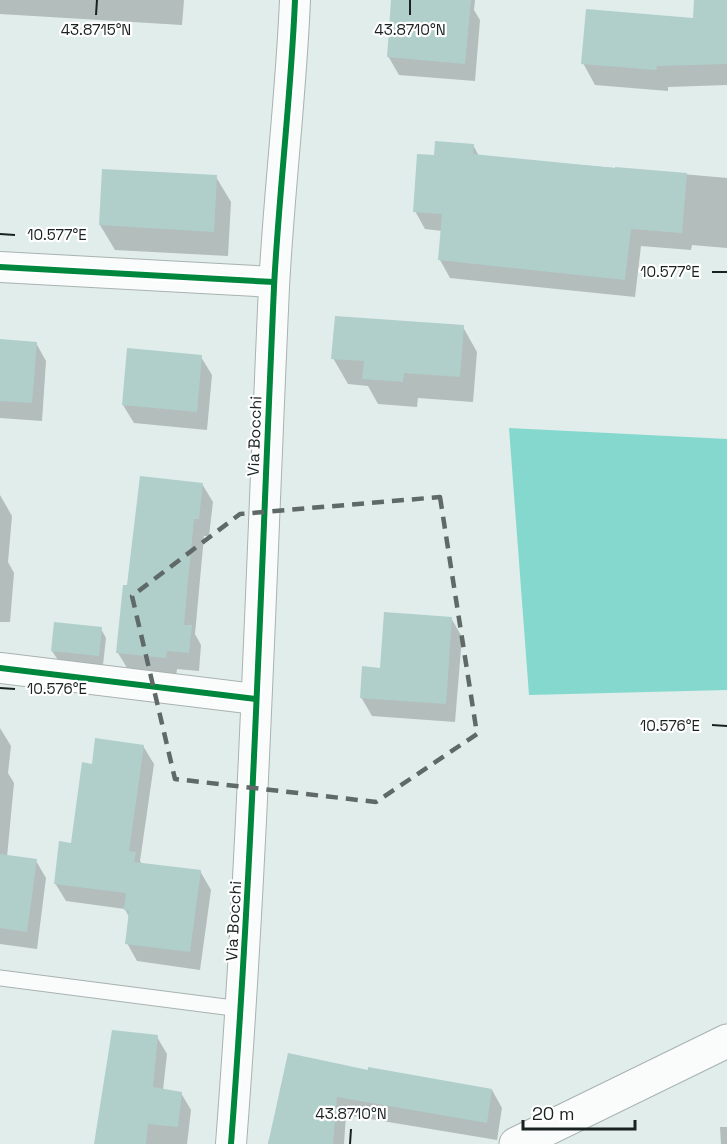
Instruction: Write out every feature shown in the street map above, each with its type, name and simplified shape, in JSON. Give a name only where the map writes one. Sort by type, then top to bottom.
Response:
[{"type":"main road","points":[[516,1144],[727,1041]]},
{"type":"street","name":"Via Bocchi","points":[[231,1144],[242,1009],[274,282],[291,81],[295,0]]},
{"type":"street","points":[[0,267],[274,282]]},
{"type":"street","points":[[0,668],[256,699]]},
{"type":"lane","points":[[0,978],[242,1009]]},
{"type":"highlighted area","points":[[440,497],[477,734],[376,802],[175,779],[132,596],[240,514]]},
{"type":"shaded area","points":[[509,428],[727,439],[727,690],[529,695]]},
{"type":"building","points":[[391,0],[471,0],[465,64],[387,57]]},
{"type":"building","points":[[694,0],[727,0],[727,64],[657,66],[656,70],[581,64],[586,9],[693,18]]},
{"type":"building","points":[[435,141],[474,144],[473,154],[687,173],[682,233],[631,229],[625,280],[438,260],[442,214],[413,212],[417,154],[434,155]]},
{"type":"building","points":[[102,169],[217,175],[214,232],[99,225]]},
{"type":"building","points":[[335,316],[464,325],[460,377],[404,373],[403,382],[362,379],[364,361],[331,359]]},
{"type":"building","points":[[0,339],[37,342],[32,403],[0,401]]},
{"type":"building","points":[[127,348],[202,355],[197,412],[122,405]]},
{"type":"building","points":[[140,476],[203,483],[199,519],[194,519],[184,625],[192,625],[189,653],[167,651],[166,658],[116,653],[123,585],[127,585]]},
{"type":"building","points":[[384,612],[452,617],[446,704],[360,698],[362,666],[380,668]]},
{"type":"building","points":[[54,622],[102,627],[99,656],[51,651]]},
{"type":"building","points":[[95,738],[144,745],[129,851],[136,852],[134,862],[201,870],[190,952],[125,944],[129,911],[124,910],[126,893],[54,884],[59,841],[71,843],[82,762],[92,764]]},
{"type":"building","points":[[0,854],[37,859],[27,932],[0,928]]},
{"type":"building","points":[[112,1030],[158,1035],[153,1087],[182,1092],[178,1127],[148,1124],[146,1144],[94,1144]]},
{"type":"building","points":[[288,1053],[368,1070],[368,1067],[492,1089],[487,1123],[337,1097],[333,1144],[268,1144]]},
{"type":"cycle path","points":[[231,1144],[251,823],[274,287],[295,0]]},
{"type":"cycle path","points":[[0,267],[274,282]]},
{"type":"cycle path","points":[[0,668],[256,699]]}]
